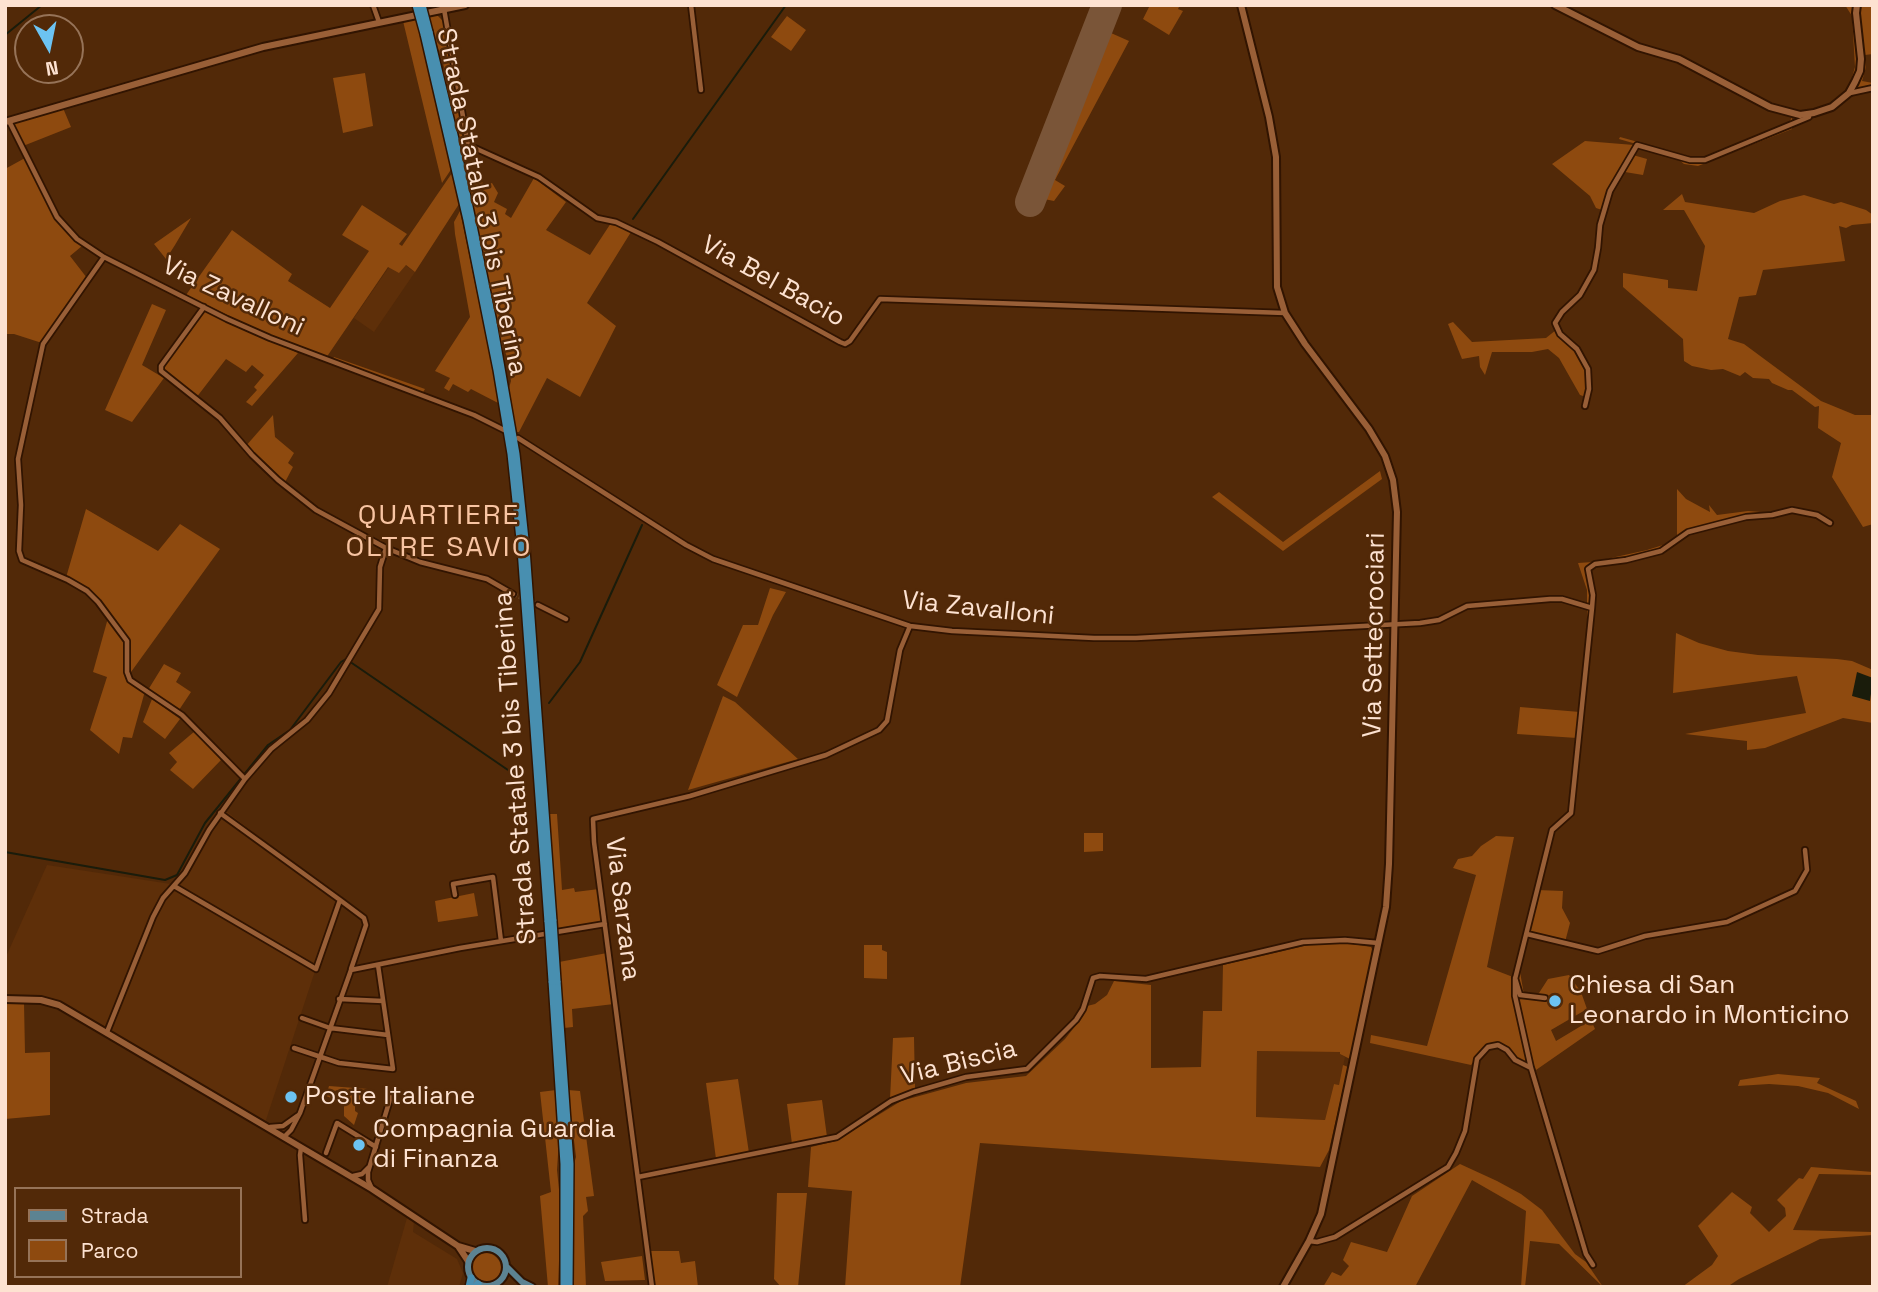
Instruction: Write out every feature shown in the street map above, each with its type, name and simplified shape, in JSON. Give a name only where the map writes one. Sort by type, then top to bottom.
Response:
[{"type":"highway","name":"Strada Statale 3 bis Tiberina","points":[[416,5],[427,33]]},
{"type":"highway","name":"Strada Statale 3 bis Tiberina","points":[[422,5],[469,219],[514,478],[522,549],[554,981],[564,1164],[567,1287]]},
{"type":"main road","points":[[7,121],[263,47],[465,5]]},
{"type":"main road","name":"Via Settecrociari","points":[[1241,5],[1269,117],[1276,157],[1277,287],[1285,313],[1369,429],[1385,456],[1394,480],[1397,512],[1386,907],[1321,1214],[1283,1287]]},
{"type":"main road","points":[[1555,5],[1628,43],[1679,59],[1770,107],[1791,114],[1809,114],[1832,107],[1849,93],[1860,71],[1857,5]]},
{"type":"main road","points":[[5,999],[49,1002],[107,1032],[372,1189],[458,1246],[475,1251]]},
{"type":"main road","points":[[458,1246],[468,1261],[470,1282],[477,1286],[491,1286],[502,1278],[506,1266]]},
{"type":"main road","points":[[468,1261],[475,1251],[483,1248],[495,1250],[522,1282]]},
{"type":"main road","points":[[502,1278],[532,1287]]},
{"type":"street","points":[[373,5],[379,22]]},
{"type":"street","points":[[691,5],[701,90]]},
{"type":"street","name":"Via Bel Bacio","points":[[444,9],[468,145],[538,177],[597,218],[634,230],[713,270],[845,344],[850,341],[880,299],[1285,313]]},
{"type":"street","points":[[1849,93],[1873,88]]},
{"type":"street","points":[[1585,406],[1589,389],[1588,369],[1577,349],[1560,334],[1555,323],[1562,312],[1580,295],[1594,270],[1600,225],[1610,191],[1637,145],[1690,160],[1705,160],[1809,117],[1809,114]]},
{"type":"street","name":"Via Zavalloni","points":[[7,121],[57,216],[77,239],[104,257],[270,338],[474,415],[504,430]]},
{"type":"street","points":[[104,257],[43,344],[18,459],[21,505],[19,551],[22,561],[68,580],[87,591],[98,602],[127,641],[127,672],[130,680],[182,715],[243,777]]},
{"type":"street","points":[[204,307],[161,366],[161,371],[220,418],[252,455],[316,509],[386,548],[420,562],[494,582],[513,594]]},
{"type":"street","name":"Via Zavalloni","points":[[519,438],[685,545],[713,559],[911,626],[952,631],[1126,638],[1437,621],[1467,606],[1550,599],[1563,599],[1592,608]]},
{"type":"street","points":[[1593,1265],[1586,1254],[1531,1068],[1515,996],[1515,978],[1552,831],[1556,824],[1571,813],[1593,595],[1588,569],[1595,564],[1661,551],[1688,532],[1746,517],[1792,510],[1817,515],[1830,523]]},
{"type":"street","points":[[107,1032],[163,898],[185,873],[243,777],[271,749],[307,720],[349,661],[379,609],[380,567],[386,548]]},
{"type":"street","points":[[538,605],[566,619]]},
{"type":"street","name":"Via Sarzana","points":[[652,1287],[593,819],[690,796],[826,755],[879,730],[887,721],[900,650],[911,626]]},
{"type":"street","points":[[220,813],[364,918],[366,925],[300,1113],[284,1137]]},
{"type":"street","points":[[1527,934],[1598,951],[1645,936],[1727,922],[1795,891],[1807,870],[1805,850]]},
{"type":"street","points":[[455,895],[453,884],[493,877],[501,941]]},
{"type":"street","points":[[174,886],[316,969],[340,900]]},
{"type":"street","points":[[351,970],[605,924]]},
{"type":"street","name":"Via Biscia","points":[[638,1177],[838,1138],[891,1101],[914,1092],[966,1077],[1027,1069],[1076,1020],[1083,1009],[1093,978],[1100,975],[1146,979],[1303,942],[1345,940],[1379,944]]},
{"type":"street","points":[[294,1048],[358,1066],[393,1069],[378,965]]},
{"type":"street","points":[[1515,978],[1520,995],[1545,998]]},
{"type":"street","points":[[339,999],[383,1001]]},
{"type":"street","points":[[302,1018],[330,1028],[388,1035]]},
{"type":"street","points":[[1309,1241],[1317,1242],[1335,1237],[1448,1167],[1465,1131],[1477,1059],[1488,1047],[1498,1045],[1507,1050],[1515,1060],[1531,1068]]},
{"type":"street","points":[[361,1183],[376,1147],[391,1096]]},
{"type":"street","points":[[267,1127],[286,1125],[300,1113]]},
{"type":"street","points":[[326,1153],[337,1123],[376,1147]]},
{"type":"street","points":[[284,1137],[286,1125]]},
{"type":"street","points":[[291,1130],[293,1143]]},
{"type":"street","points":[[301,1148],[305,1220]]},
{"type":"street","points":[[350,1176],[368,1170]]},
{"type":"street","points":[[368,1170],[372,1189]]},
{"type":"shaded area","points":[[405,265],[415,272],[374,332],[354,318],[389,267]]},
{"type":"shaded area","points":[[1857,672],[1873,678],[1870,701],[1852,696]]},
{"type":"shaded area","points":[[222,808],[339,898],[265,1123],[187,1076],[46,998],[5,997],[5,959],[47,865],[177,885],[204,839],[204,833]]},
{"type":"shaded area","points":[[1257,1051],[1340,1052],[1345,1057],[1339,1085],[1334,1084],[1325,1120],[1256,1118]]},
{"type":"shaded area","points":[[407,1218],[414,1221],[413,1232],[457,1259],[463,1273],[459,1287],[387,1287]]},
{"type":"green space","points":[[1113,5],[1122,5],[1111,33],[1129,41],[1055,180],[1065,186],[1054,201],[1044,199],[1040,204],[1034,203]]},
{"type":"green space","points":[[1150,5],[1180,5],[1178,9],[1183,11],[1169,35],[1143,19]]},
{"type":"green space","points":[[1845,5],[1855,5],[1860,61],[1858,73],[1849,88],[1855,67],[1852,16]]},
{"type":"green space","points":[[1859,5],[1873,5],[1873,54],[1865,55],[1866,67],[1862,81],[1873,83],[1873,87],[1853,91],[1861,75]]},
{"type":"green space","points":[[437,15],[443,21],[466,145],[461,152],[443,78],[444,67],[428,17]]},
{"type":"green space","points":[[787,16],[806,30],[791,51],[771,37]]},
{"type":"green space","points":[[418,17],[452,168],[442,183],[403,21]]},
{"type":"green space","points":[[365,73],[373,126],[343,133],[333,78]]},
{"type":"green space","points":[[63,108],[71,127],[23,146],[12,122]]},
{"type":"green space","points":[[1792,117],[1792,129],[1698,166],[1684,164],[1677,158],[1698,163],[1707,161],[1674,155],[1619,139],[1620,137],[1696,158],[1704,157],[1789,123]]},
{"type":"green space","points":[[1585,141],[1634,145],[1607,193],[1602,210],[1596,208],[1590,196],[1552,164]]},
{"type":"green space","points":[[1633,155],[1647,159],[1643,175],[1625,172],[1611,192],[1630,164]]},
{"type":"green space","points":[[25,158],[52,214],[82,246],[70,256],[87,278],[42,343],[14,334],[5,334],[5,169]]},
{"type":"green space","points":[[467,168],[485,185],[492,183],[498,193],[494,202],[507,209],[505,214],[511,218],[534,178],[566,202],[546,230],[590,255],[611,223],[631,232],[587,303],[616,326],[580,397],[547,378],[519,432],[516,432],[506,354],[499,341],[464,170]]},
{"type":"green space","points":[[452,173],[459,204],[415,272],[406,265],[399,273],[388,267],[326,358],[256,329],[186,295],[232,230],[292,274],[288,281],[330,308],[369,251],[342,235],[362,205],[407,234],[399,244],[402,246]]},
{"type":"green space","points":[[1682,194],[1685,202],[1754,213],[1780,201],[1804,195],[1834,204],[1841,202],[1873,215],[1873,223],[1846,228],[1839,226],[1845,261],[1763,270],[1756,295],[1739,297],[1728,339],[1744,344],[1821,401],[1855,415],[1873,415],[1873,524],[1863,527],[1832,477],[1841,443],[1818,428],[1819,406],[1815,407],[1792,390],[1772,383],[1769,379],[1753,378],[1745,372],[1740,376],[1723,369],[1711,370],[1692,366],[1684,361],[1683,339],[1623,287],[1623,273],[1668,280],[1668,288],[1697,291],[1705,246],[1684,210],[1663,210]]},
{"type":"green space","points":[[460,211],[500,404],[471,389],[468,392],[453,384],[449,391],[444,388],[450,378],[435,371],[470,317],[455,234],[454,222]]},
{"type":"green space","points":[[191,218],[175,245],[166,259],[154,244]]},
{"type":"green space","points":[[152,304],[166,310],[142,365],[164,378],[132,422],[105,410]]},
{"type":"green space","points":[[204,310],[298,353],[252,406],[246,402],[257,390],[254,387],[264,375],[252,365],[246,372],[226,359],[196,398],[161,370]]},
{"type":"green space","points":[[1453,322],[1472,342],[1546,338],[1556,330],[1578,354],[1586,370],[1586,397],[1580,395],[1559,358],[1548,349],[1532,352],[1492,352],[1485,375],[1480,367],[1479,356],[1462,359],[1448,324]]},
{"type":"green space","points":[[334,357],[425,389],[422,394],[332,360]]},
{"type":"green space","points":[[273,415],[275,437],[294,453],[288,463],[293,467],[284,484],[245,447]]},
{"type":"green space","points":[[1380,471],[1382,479],[1283,551],[1212,497],[1219,492],[1283,542]]},
{"type":"green space","points":[[1677,489],[1686,499],[1710,512],[1709,505],[1717,515],[1748,511],[1772,513],[1689,530],[1662,549],[1627,559],[1593,562],[1647,550],[1663,545],[1677,536]]},
{"type":"green space","points":[[86,509],[158,551],[180,524],[220,549],[131,672],[135,684],[145,691],[132,738],[123,737],[119,754],[90,730],[107,677],[93,672],[108,618],[86,592],[65,581]]},
{"type":"green space","points":[[1593,562],[1586,573],[1591,605],[1587,650],[1587,590],[1578,563]]},
{"type":"green space","points":[[770,588],[786,592],[737,697],[717,685],[743,625],[758,625]]},
{"type":"green space","points":[[1676,633],[1728,651],[1837,659],[1852,661],[1873,670],[1873,723],[1843,718],[1765,748],[1747,750],[1747,741],[1685,734],[1806,713],[1797,676],[1673,693]]},
{"type":"green space","points":[[164,664],[181,673],[176,682],[191,692],[179,710],[148,690]]},
{"type":"green space","points":[[723,696],[735,702],[798,759],[688,790]]},
{"type":"green space","points":[[152,699],[180,719],[165,739],[143,722]]},
{"type":"green space","points":[[1520,707],[1580,712],[1577,738],[1517,734]]},
{"type":"green space","points":[[195,731],[221,760],[193,789],[170,770],[177,762],[169,753]]},
{"type":"green space","points":[[549,814],[557,814],[562,890],[574,888],[575,892],[599,889],[603,922],[557,930]]},
{"type":"green space","points":[[1084,833],[1103,833],[1103,851],[1084,852]]},
{"type":"green space","points":[[1496,836],[1514,837],[1487,967],[1513,977],[1516,1013],[1529,1065],[1516,1059],[1499,1043],[1487,1045],[1471,1065],[1370,1043],[1371,1035],[1427,1046],[1476,875],[1453,868],[1458,859],[1472,856]]},
{"type":"green space","points":[[1537,890],[1563,891],[1562,908],[1570,923],[1565,942],[1527,935]]},
{"type":"green space","points":[[474,893],[478,916],[438,922],[435,901]]},
{"type":"green space","points":[[1317,943],[1346,943],[1371,947],[1373,951],[1350,1059],[1340,1052],[1257,1051],[1256,1117],[1325,1120],[1334,1084],[1339,1085],[1343,1065],[1348,1067],[1329,1150],[1320,1167],[980,1143],[960,1287],[845,1287],[852,1191],[808,1187],[811,1147],[836,1141],[901,1101],[966,1083],[1026,1076],[1065,1039],[1083,1016],[1087,1006],[1095,1004],[1107,995],[1114,981],[1151,985],[1151,1068],[1201,1067],[1203,1011],[1222,1011],[1223,965]]},
{"type":"green space","points":[[864,945],[882,945],[882,950],[887,952],[887,979],[864,978]]},
{"type":"green space","points":[[607,953],[614,1004],[572,1009],[573,1027],[564,1028],[559,962]]},
{"type":"green space","points":[[1519,966],[1524,995],[1539,993],[1548,979],[1569,975],[1581,992],[1587,1009],[1551,1030],[1556,1041],[1591,1020],[1595,1029],[1536,1070],[1519,1003]]},
{"type":"green space","points":[[24,1003],[25,1053],[50,1052],[50,1115],[5,1119],[5,1004]]},
{"type":"green space","points":[[914,1037],[915,1088],[890,1099],[893,1038]]},
{"type":"green space","points":[[1778,1074],[1820,1078],[1817,1083],[1856,1101],[1859,1109],[1828,1093],[1798,1086],[1738,1086],[1740,1080]]},
{"type":"green space","points":[[738,1079],[749,1153],[716,1159],[706,1083]]},
{"type":"green space","points":[[329,1086],[368,1089],[352,1091],[345,1098],[353,1093],[365,1092],[361,1103],[355,1106],[358,1113],[354,1125],[344,1116],[344,1095],[337,1090],[333,1092],[334,1095],[342,1096],[339,1101],[326,1096]]},
{"type":"green space","points":[[556,1090],[559,1139],[557,1170],[561,1209],[558,1287],[548,1287],[540,1196],[551,1192],[540,1092]]},
{"type":"green space","points":[[568,1090],[580,1091],[594,1196],[586,1197],[588,1211],[583,1216],[586,1287],[573,1287],[573,1167],[576,1157]]},
{"type":"green space","points":[[822,1100],[827,1137],[792,1144],[787,1104]]},
{"type":"green space","points":[[1460,1164],[1521,1194],[1542,1210],[1575,1254],[1586,1262],[1603,1287],[1559,1244],[1530,1241],[1525,1287],[1521,1287],[1526,1211],[1472,1180],[1415,1287],[1323,1287],[1332,1272],[1341,1276],[1349,1266],[1343,1260],[1351,1242],[1387,1252],[1412,1196]]},
{"type":"green space","points":[[1811,1167],[1873,1172],[1873,1175],[1819,1174],[1793,1230],[1873,1232],[1873,1235],[1820,1239],[1727,1287],[1682,1287],[1712,1265],[1718,1256],[1698,1226],[1732,1192],[1752,1207],[1750,1213],[1769,1232],[1786,1216],[1785,1208],[1777,1200],[1799,1178],[1803,1179]]},
{"type":"green space","points":[[777,1193],[807,1193],[798,1287],[781,1287],[774,1279]]},
{"type":"green space","points":[[650,1251],[679,1251],[681,1263],[695,1261],[698,1287],[655,1287]]},
{"type":"green space","points":[[486,1253],[492,1254],[500,1262],[500,1274],[492,1282],[486,1283],[480,1282],[472,1274],[471,1268],[472,1262],[480,1254]]},
{"type":"green space","points":[[642,1256],[645,1280],[605,1281],[601,1262]]},
{"type":"waterway","points":[[5,35],[42,5]]},
{"type":"waterway","points":[[633,219],[786,5]]},
{"type":"waterway","points":[[549,703],[580,662],[642,525]]},
{"type":"waterway","points":[[5,852],[165,880],[177,875],[205,823],[268,745],[290,730],[346,659],[524,781]]},
{"type":"runway","points":[[1030,202],[1107,5]]},
{"type":"tunnel","points":[[513,594],[538,605]]},
{"type":"place","name":"Chiesa di San Leonardo in Monticino","points":[[1555,1001]]},
{"type":"place","name":"Poste Italiane","points":[[291,1097]]},
{"type":"place","name":"Compagnia Guardia di Finanza","points":[[359,1145]]},
{"type":"district","name":"QUARTIERE OLTRE SAVIO","points":[[439,532]]}]
